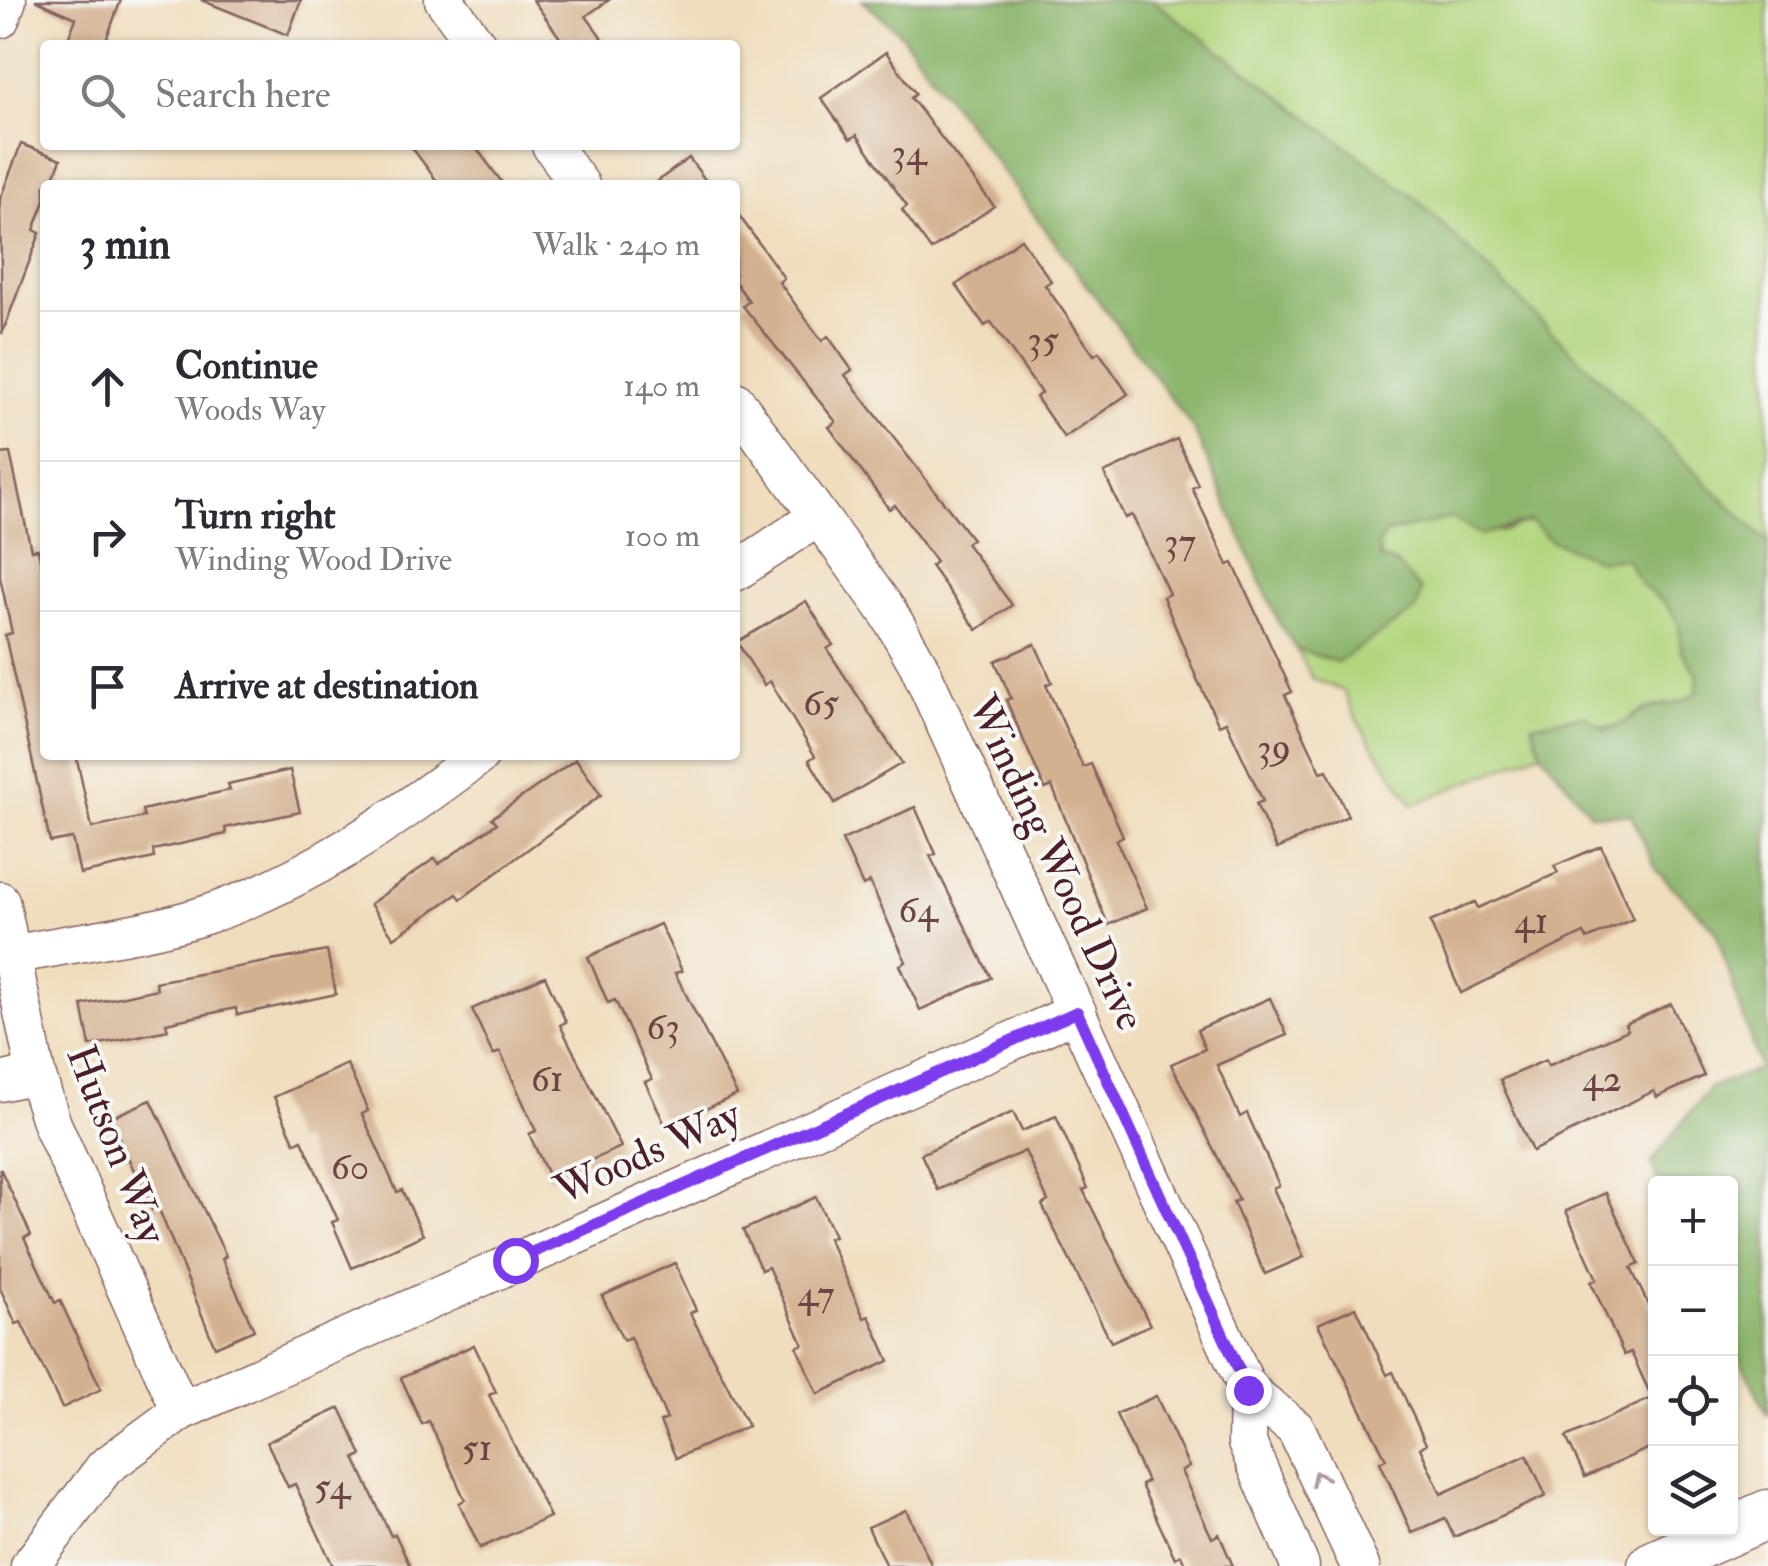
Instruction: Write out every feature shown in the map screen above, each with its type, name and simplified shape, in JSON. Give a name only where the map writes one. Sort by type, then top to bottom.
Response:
[{"type":"main road","points":[[1652,1566],[1768,1514]]},
{"type":"street","points":[[0,19],[7,0]]},
{"type":"street","points":[[444,0],[473,40]]},
{"type":"street","points":[[555,150],[576,180]]},
{"type":"street","name":"Winding Wood Drive","points":[[740,408],[888,612],[918,664],[1248,1390],[1247,1443],[1300,1566]]},
{"type":"street","points":[[740,569],[818,517]]},
{"type":"street","points":[[13,955],[199,917],[270,890],[319,866],[473,760]]},
{"type":"street","name":"Hutson Way","points":[[0,901],[13,955],[18,1078],[52,1124],[181,1411]]},
{"type":"street","name":"Woods Way","points":[[30,1566],[105,1467],[181,1411],[1077,1012]]},
{"type":"street","name":"Winding Wood Drive","points":[[1248,1390],[1296,1429],[1360,1566]]},
{"type":"green space","points":[[862,0],[1152,0],[1415,198],[1768,543],[1768,1416],[1738,1355],[1738,1176],[1656,1176],[1651,1163],[1710,1087],[1760,1069],[1715,929],[1657,871],[1631,815],[1591,814],[1541,752],[1532,724],[1585,715],[1605,730],[1649,708],[1690,697],[1697,692],[1698,675],[1681,650],[1679,623],[1665,603],[1642,586],[1626,558],[1600,561],[1550,540],[1530,521],[1481,535],[1452,518],[1386,533],[1378,547],[1381,559],[1395,563],[1421,590],[1416,610],[1337,662],[1296,649],[1280,625],[1193,428],[899,32]]},
{"type":"green space","points":[[1152,0],[1768,0],[1768,543],[1415,199]]},
{"type":"green space","points":[[1453,517],[1501,532],[1530,521],[1626,557],[1642,586],[1665,603],[1679,623],[1681,650],[1698,675],[1697,692],[1683,704],[1643,710],[1621,727],[1532,724],[1541,752],[1412,805],[1358,721],[1344,691],[1313,679],[1296,649],[1337,662],[1406,575],[1395,563],[1381,559],[1378,547],[1386,533]]},
{"type":"building","points":[[35,0],[121,0],[106,40],[68,40],[76,18]]},
{"type":"building","points":[[201,0],[301,0],[288,35]]},
{"type":"building","points":[[533,0],[609,0],[586,16],[603,40],[561,40]]},
{"type":"building","points":[[886,52],[916,94],[911,98],[994,206],[931,250],[902,210],[907,206],[857,135],[850,139],[821,98]]},
{"type":"building","points":[[21,144],[61,159],[53,180],[40,180],[40,214],[34,230],[40,233],[2,334],[0,199]]},
{"type":"building","points":[[414,150],[478,150],[500,180],[436,180]]},
{"type":"building","points":[[689,158],[705,180],[659,180]]},
{"type":"building","points":[[740,217],[784,278],[779,282],[822,341],[828,336],[852,370],[845,375],[972,539],[966,543],[1012,605],[977,630],[931,566],[936,562],[895,505],[889,509],[829,427],[836,422],[743,306],[749,301],[740,289]]},
{"type":"building","points":[[1021,239],[1051,281],[1045,285],[1094,355],[1099,352],[1128,394],[1064,438],[1036,397],[1041,393],[991,322],[985,326],[956,285]]},
{"type":"building","points":[[1177,439],[1198,485],[1192,488],[1228,565],[1233,563],[1292,692],[1285,695],[1321,772],[1327,770],[1348,816],[1277,849],[1256,804],[1263,801],[1226,722],[1219,725],[1197,679],[1163,597],[1169,594],[1132,515],[1125,518],[1104,473]]},
{"type":"building","points":[[10,453],[31,550],[38,549],[40,558],[40,760],[77,760],[92,828],[144,817],[142,810],[230,790],[228,784],[290,770],[300,812],[225,828],[226,834],[153,850],[154,858],[80,874],[72,838],[50,842],[5,635],[12,633],[0,577],[0,454]]},
{"type":"building","points":[[806,601],[833,645],[827,649],[902,763],[835,803],[809,760],[815,756],[770,681],[764,685],[740,647],[740,640]]},
{"type":"building","points":[[1035,644],[1052,682],[1046,685],[1083,767],[1091,764],[1123,836],[1116,840],[1147,908],[1108,925],[1052,786],[1045,789],[1006,700],[1011,698],[995,661]]},
{"type":"building","points":[[575,760],[601,795],[461,899],[457,894],[394,938],[370,904],[435,858],[439,864],[497,823],[492,818]]},
{"type":"building","points":[[915,807],[936,854],[930,856],[991,978],[920,1010],[900,965],[906,962],[870,882],[863,886],[842,840]]},
{"type":"building","points":[[1601,846],[1633,919],[1587,939],[1584,933],[1461,993],[1430,922],[1475,902],[1478,908],[1558,873],[1554,866]]},
{"type":"building","points":[[660,924],[682,971],[675,973],[737,1095],[666,1127],[645,1082],[652,1079],[615,1000],[608,1003],[588,957]]},
{"type":"building","points":[[327,951],[336,994],[237,1015],[236,1008],[166,1023],[168,1030],[90,1046],[82,1005],[157,989],[155,982]]},
{"type":"building","points":[[545,976],[566,1022],[560,1025],[621,1147],[550,1179],[529,1134],[536,1131],[500,1052],[493,1055],[472,1009]]},
{"type":"building","points":[[1270,998],[1287,1035],[1217,1065],[1240,1117],[1247,1113],[1279,1185],[1273,1188],[1304,1257],[1265,1274],[1233,1202],[1239,1200],[1171,1064],[1205,1049],[1197,1030]]},
{"type":"building","points":[[1671,1004],[1704,1076],[1657,1097],[1654,1091],[1532,1151],[1500,1080],[1546,1060],[1548,1066],[1628,1030],[1625,1024]]},
{"type":"building","points":[[347,1064],[368,1111],[362,1114],[397,1192],[402,1190],[423,1235],[352,1268],[332,1222],[338,1220],[302,1140],[295,1143],[274,1097]]},
{"type":"building","points":[[151,1100],[226,1256],[222,1259],[254,1330],[215,1347],[158,1207],[152,1210],[110,1118]]},
{"type":"building","points":[[1013,1112],[1022,1131],[1056,1116],[1088,1188],[1083,1190],[1150,1325],[1111,1342],[1042,1205],[1048,1201],[1025,1151],[938,1190],[921,1154]]},
{"type":"building","points":[[0,1168],[31,1235],[24,1238],[55,1303],[60,1300],[101,1389],[62,1408],[21,1322],[16,1324],[0,1288]]},
{"type":"building","points":[[1606,1193],[1639,1264],[1631,1268],[1648,1305],[1648,1389],[1631,1352],[1624,1355],[1591,1282],[1597,1279],[1566,1211]]},
{"type":"building","points":[[816,1197],[834,1236],[828,1238],[864,1318],[869,1316],[889,1361],[818,1394],[797,1347],[803,1344],[768,1267],[761,1270],[743,1230]]},
{"type":"building","points":[[675,1263],[696,1310],[690,1313],[748,1426],[676,1458],[660,1422],[667,1419],[630,1337],[623,1340],[602,1296]]},
{"type":"building","points":[[1356,1307],[1387,1375],[1393,1372],[1426,1444],[1420,1448],[1441,1494],[1527,1455],[1546,1496],[1454,1537],[1445,1518],[1412,1533],[1380,1462],[1386,1459],[1318,1324]]},
{"type":"building","points":[[474,1345],[496,1392],[489,1395],[550,1517],[480,1548],[459,1503],[465,1500],[429,1421],[422,1424],[401,1378]]},
{"type":"building","points":[[1156,1396],[1189,1467],[1181,1471],[1212,1538],[1219,1534],[1233,1566],[1186,1566],[1181,1555],[1175,1558],[1141,1485],[1147,1482],[1116,1414]]},
{"type":"building","points":[[1648,1400],[1648,1449],[1585,1477],[1566,1437]]},
{"type":"building","points":[[340,1408],[362,1455],[355,1458],[391,1536],[395,1534],[410,1566],[333,1566],[295,1484],[288,1487],[267,1442]]},
{"type":"building","points":[[906,1510],[932,1566],[886,1566],[868,1527]]},
{"type":"route","points":[[515,1260],[1077,1012],[1248,1390]]}]
